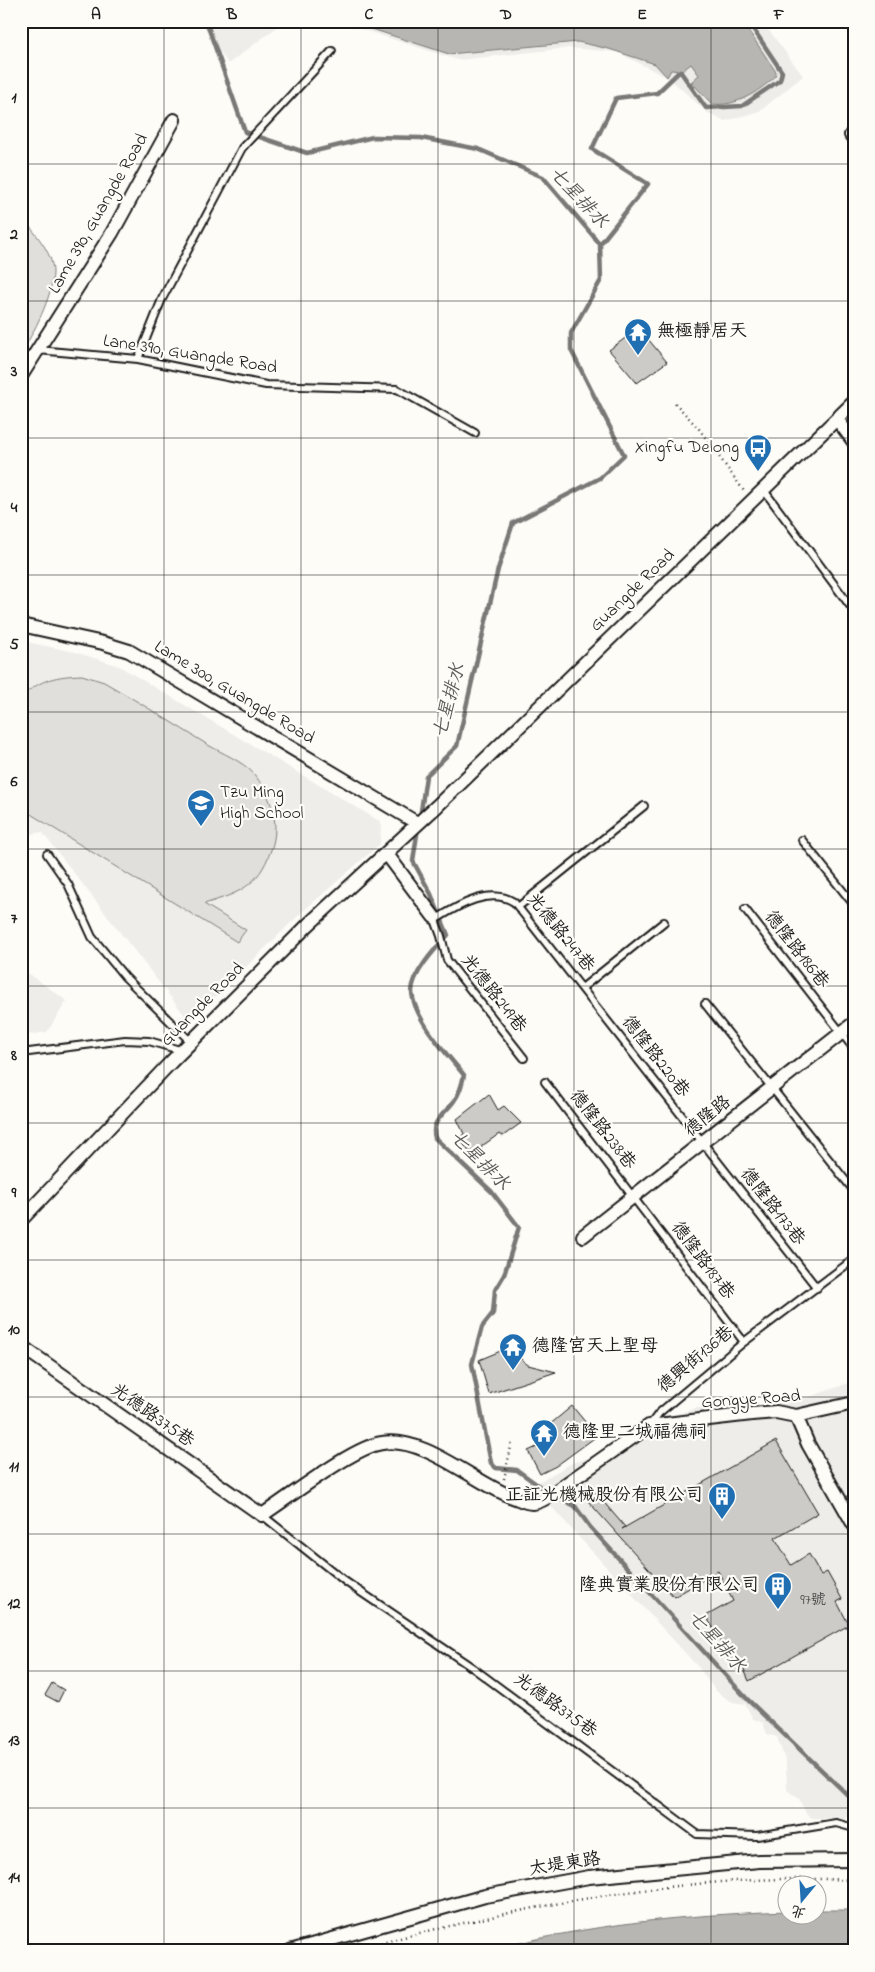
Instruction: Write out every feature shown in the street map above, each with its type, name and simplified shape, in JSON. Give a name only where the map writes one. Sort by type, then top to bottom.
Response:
[{"type":"street","name":"Lame 390, Guangde Road","points":[[21,376],[112,233],[174,120]]},
{"type":"street","name":"Guangde Road","points":[[21,1220],[187,1046],[308,925],[416,823],[437,806],[854,402]]},
{"type":"street","points":[[837,419],[854,442]]},
{"type":"street","name":"Lame 300, Guangde Road","points":[[21,625],[103,643],[129,652],[416,823]]},
{"type":"street","points":[[386,853],[436,918]]},
{"type":"street","name":"德隆路","points":[[583,1236],[635,1198],[854,1023]]},
{"type":"street","name":"光德路375巷","points":[[21,1346],[262,1515]]},
{"type":"street","name":"Gongye Road","points":[[649,1426],[760,1413],[776,1412],[796,1416],[854,1403]]},
{"type":"street","points":[[796,1416],[808,1444],[854,1525]]},
{"type":"street","name":"德興街136巷","points":[[262,1515],[359,1451],[368,1446],[389,1442],[416,1447],[498,1490],[530,1503],[546,1498],[649,1426]]},
{"type":"street","name":"太堤東路","points":[[290,1951],[485,1896],[589,1877],[759,1861],[854,1860]]},
{"type":"lane","points":[[138,359],[162,299],[247,142],[332,51]]},
{"type":"lane","name":"Lane 390, Guangde Road","points":[[38,350],[138,359],[266,385],[396,389],[475,433]]},
{"type":"lane","points":[[763,489],[854,611]]},
{"type":"lane","points":[[518,907],[644,806]]},
{"type":"lane","points":[[802,840],[854,905]]},
{"type":"lane","points":[[46,854],[68,884],[92,937],[187,1046]]},
{"type":"lane","name":"光德路247巷","points":[[436,918],[482,897],[509,899],[518,907],[601,1013]]},
{"type":"lane","name":"德隆路186巷","points":[[745,909],[854,1049]]},
{"type":"lane","name":"光德路249巷","points":[[436,918],[447,960],[524,1058]]},
{"type":"lane","points":[[582,988],[664,922]]},
{"type":"lane","points":[[705,1004],[854,1191]]},
{"type":"lane","name":"德隆路220巷","points":[[601,1013],[703,1143]]},
{"type":"lane","points":[[21,1053],[124,1040],[187,1046]]},
{"type":"lane","name":"德隆路238巷","points":[[545,1082],[635,1198]]},
{"type":"lane","name":"德隆路173巷","points":[[703,1143],[817,1288]]},
{"type":"lane","name":"德隆路187巷","points":[[635,1198],[744,1342]]},
{"type":"lane","name":"德興街136巷","points":[[649,1426],[659,1413],[744,1342],[854,1259]]},
{"type":"lane","name":"光德路375巷","points":[[262,1515],[346,1582],[473,1668],[698,1834],[757,1836],[836,1823],[854,1828]]},
{"type":"path","points":[[675,403],[699,429],[750,501]]},
{"type":"path","points":[[503,1483],[510,1459],[512,1442]]},
{"type":"path","points":[[357,1951],[517,1911],[614,1894],[736,1880],[818,1878],[854,1880]]},
{"type":"shaded area","points":[[201,21],[285,21],[228,64]]},
{"type":"shaded area","points":[[335,21],[762,21],[803,76],[760,111],[725,121],[708,113],[670,79],[617,52],[569,48],[458,60]]},
{"type":"shaded area","points":[[347,21],[742,21],[776,72],[775,77],[761,88],[738,101],[712,104],[691,82],[699,75],[691,64],[682,71],[671,70],[667,77],[655,64],[609,49],[578,42],[449,54]]},
{"type":"shaded area","points":[[21,216],[46,249],[53,272],[46,303],[21,354]]},
{"type":"shaded area","name":"Tzu Ming High School","points":[[21,641],[75,652],[119,666],[381,822],[380,844],[302,912],[190,1022],[42,832],[21,836]]},
{"type":"shaded area","points":[[82,675],[104,682],[238,761],[253,773],[265,790],[273,810],[275,830],[274,840],[266,862],[260,872],[246,887],[204,904],[246,930],[237,942],[21,808],[21,697],[42,682],[64,676]]},
{"type":"shaded area","points":[[21,968],[67,1001],[47,1032],[21,1036]]},
{"type":"shaded area","points":[[854,1381],[854,1817],[843,1819],[812,1818],[806,1813],[799,1799],[787,1790],[786,1763],[777,1737],[767,1734],[763,1723],[753,1719],[745,1704],[732,1702],[716,1691],[699,1668],[535,1489],[537,1483],[572,1463],[613,1451],[671,1416],[696,1408],[759,1405],[813,1396]]},
{"type":"shaded area","points":[[828,1910],[854,1910],[854,1951],[488,1951],[562,1934],[599,1928],[637,1922],[778,1911],[778,1924],[828,1924]]},
{"type":"building","name":"無極靜居天","points":[[639,328],[667,362],[637,383],[609,350]]},
{"type":"building","points":[[489,1094],[498,1110],[504,1106],[521,1123],[503,1136],[499,1134],[482,1146],[481,1151],[473,1157],[459,1138],[464,1134],[457,1119]]},
{"type":"building","name":"德隆宮天上聖母","points":[[503,1350],[515,1354],[528,1365],[556,1372],[489,1394],[479,1360]]},
{"type":"building","points":[[572,1406],[597,1436],[556,1466],[540,1474],[528,1451],[550,1441],[542,1431]]},
{"type":"building","points":[[776,1441],[818,1513],[775,1538],[791,1565],[809,1554],[821,1575],[827,1572],[842,1599],[837,1602],[849,1625],[749,1681],[743,1667],[738,1670],[706,1616],[733,1601],[718,1571],[674,1597],[587,1500],[595,1492],[625,1527],[622,1529]]},
{"type":"building","points":[[52,1683],[64,1690],[58,1702],[45,1695]]},
{"type":"waterway","name":"七星排水","points":[[206,21],[245,132],[307,153],[373,137],[421,138],[478,149],[543,177],[600,244],[601,280],[571,333],[571,350],[624,455],[600,478],[513,523],[498,569],[457,746],[426,776],[420,818]]},
{"type":"waterway","points":[[600,244],[648,184],[592,149],[616,98],[657,93],[680,71],[706,108],[742,106],[780,80],[782,72],[748,21]]},
{"type":"waterway","name":"七星排水","points":[[418,828],[413,861],[431,894],[448,935],[420,970],[412,993],[414,1003],[425,1025],[464,1075],[456,1098],[436,1122],[435,1138],[492,1192],[519,1227],[504,1275],[495,1290],[493,1313],[482,1327],[472,1364],[491,1463],[496,1468],[517,1470],[546,1491],[575,1506],[590,1527],[748,1700],[854,1801]]},
{"type":"place","name":"無極靜居天","points":[[638,356]]},
{"type":"place","name":"Xingfu Delong","points":[[758,472]]},
{"type":"place","name":"Tzu Ming High School","points":[[201,827]]},
{"type":"place","name":"德隆宮天上聖母","points":[[513,1371]]},
{"type":"place","name":"德隆里二城福德祠","points":[[544,1457]]},
{"type":"place","name":"正証光機械股份有限公司","points":[[722,1520]]},
{"type":"place","name":"隆典實業股份有限公司","points":[[778,1610]]}]
